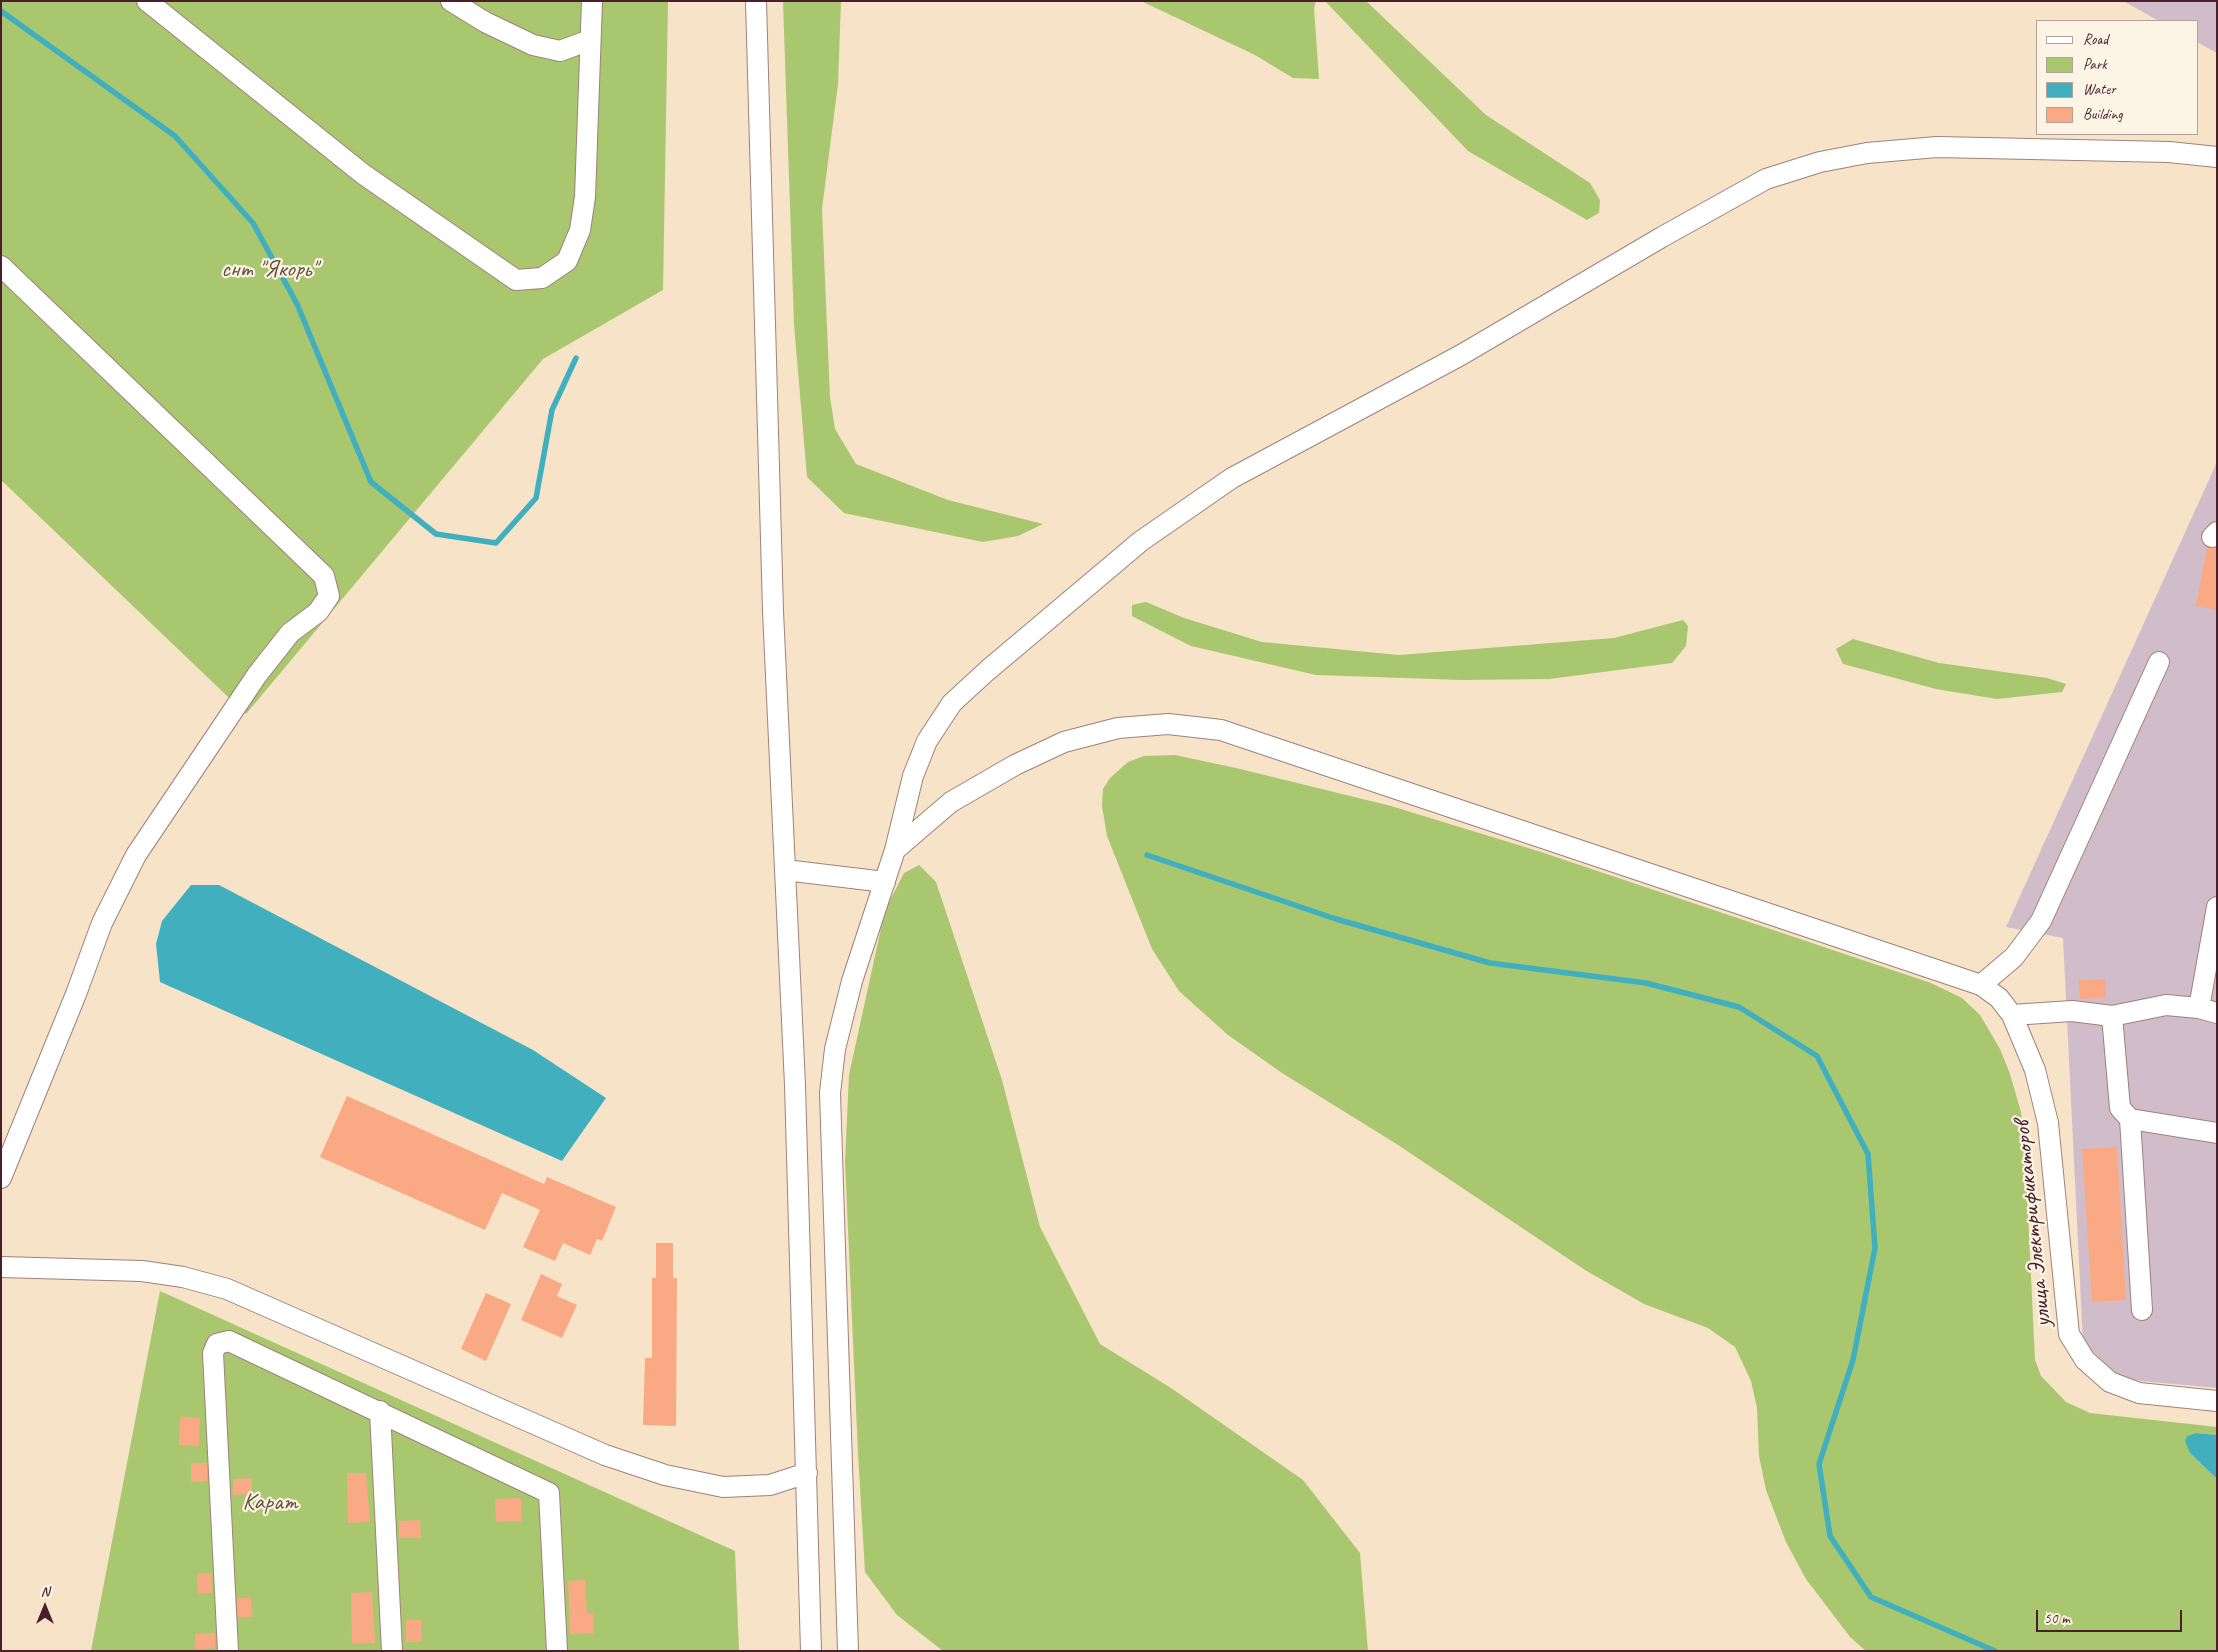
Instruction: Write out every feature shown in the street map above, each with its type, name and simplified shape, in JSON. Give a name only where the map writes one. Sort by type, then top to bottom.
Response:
[{"type":"street","points":[[147,1],[362,174],[516,280],[542,278],[567,261],[580,230],[584,197],[592,1]]},
{"type":"street","points":[[451,1],[485,22],[533,45],[560,51],[590,40]]},
{"type":"street","points":[[756,1],[773,611],[796,1085],[811,1651]]},
{"type":"street","points":[[848,1651],[830,1093],[835,1048],[852,981],[895,850],[916,768],[927,741],[952,703],[988,670],[1142,541],[1232,478],[1461,355],[1662,237],[1766,179],[1820,162],[1867,153],[1937,148],[2169,152],[2217,157]]},
{"type":"street","points":[[1,266],[324,576],[329,596],[318,612],[290,633],[257,675],[136,855],[102,923],[76,994],[1,1178]]},
{"type":"street","points":[[2217,532],[2212,537],[2217,538]]},
{"type":"street","points":[[1981,985],[2014,957],[2041,921],[2159,662]]},
{"type":"street","name":"улица Электрификаторов","points":[[895,850],[951,802],[1015,765],[1064,742],[1118,728],[1168,724],[1221,730],[1981,985],[1999,998],[2012,1015],[2035,1070],[2048,1122],[2069,1334],[2085,1360],[2110,1382],[2138,1393],[2217,1401]]},
{"type":"street","points":[[785,870],[885,882]]},
{"type":"street","points":[[2012,1015],[2072,1011],[2112,1016],[2166,1005],[2208,1010],[2217,907]]},
{"type":"street","points":[[2112,1016],[2120,1108],[2130,1119],[2217,1133]]},
{"type":"street","points":[[2130,1119],[2142,1310]]},
{"type":"street","points":[[1,1267],[142,1270],[182,1277],[227,1289],[605,1455],[665,1475],[723,1487],[770,1485],[807,1473]]},
{"type":"street","points":[[228,1651],[213,1353],[217,1344],[229,1341],[549,1492],[557,1651]]},
{"type":"street","points":[[380,1411],[392,1651]]},
{"type":"shaded area","points":[[2123,1],[2217,1],[2217,53],[2198,43],[2198,20],[2157,20]]},
{"type":"shaded area","points":[[2217,462],[2217,1388],[2140,1381],[2119,1376],[2083,1343],[2063,938],[2006,927]]},
{"type":"green space","name":"снт \"Якорь\"","points":[[1,1],[668,1],[663,290],[543,359],[246,714],[1,480]]},
{"type":"green space","points":[[783,1],[841,1],[838,84],[822,209],[830,397],[835,429],[856,464],[948,500],[1043,524],[1018,536],[983,542],[844,513],[807,477],[794,324]]},
{"type":"green space","points":[[1141,1],[1316,1],[1314,8],[1319,79],[1293,78],[1255,55]]},
{"type":"green space","points":[[1325,1],[1366,1],[1486,115],[1590,183],[1600,200],[1599,213],[1587,220],[1468,151]]},
{"type":"green space","points":[[1146,602],[1184,618],[1262,642],[1399,655],[1614,638],[1683,620],[1688,626],[1686,646],[1672,663],[1549,679],[1462,680],[1316,675],[1191,646],[1132,616],[1132,605]]},
{"type":"green space","points":[[1853,639],[1939,663],[2047,678],[2066,684],[2062,692],[1997,699],[1936,689],[1843,664],[1836,649]]},
{"type":"green space","points":[[1175,755],[1391,806],[1538,851],[1931,983],[1962,998],[1980,1015],[2000,1049],[2010,1074],[2021,1112],[2026,1171],[2035,1360],[2041,1376],[2066,1402],[2090,1413],[2217,1427],[2217,1435],[2195,1433],[2190,1453],[2217,1479],[2217,1651],[1866,1651],[1850,1637],[1806,1579],[1786,1542],[1766,1490],[1759,1456],[1757,1408],[1751,1381],[1735,1347],[1708,1328],[1644,1304],[1585,1270],[1395,1143],[1282,1073],[1228,1035],[1179,991],[1152,949],[1107,836],[1102,806],[1103,789],[1110,778],[1128,762],[1144,756]]},
{"type":"green space","points":[[919,865],[936,882],[1002,1080],[1040,1227],[1100,1344],[1171,1388],[1303,1480],[1360,1553],[1368,1651],[943,1651],[897,1615],[865,1572],[845,1162],[849,1075],[885,910],[904,873]]},
{"type":"green space","name":"Карат","points":[[160,1291],[735,1551],[739,1651],[91,1651]]},
{"type":"water","points":[[191,885],[219,885],[533,1050],[606,1098],[562,1161],[160,982],[156,944],[162,921]]},
{"type":"water","points":[[2196,1433],[2217,1435],[2217,1479],[2190,1453],[2185,1441],[2187,1436]]},
{"type":"building","points":[[2207,547],[2217,548],[2217,610],[2196,606]]},
{"type":"building","points":[[2106,979],[2106,998],[2080,999],[2079,980]]},
{"type":"building","points":[[347,1096],[544,1184],[547,1177],[616,1207],[602,1241],[597,1239],[590,1255],[563,1243],[555,1261],[523,1247],[540,1210],[502,1193],[485,1230],[320,1157]]},
{"type":"building","points":[[2117,1147],[2126,1300],[2092,1302],[2082,1149]]},
{"type":"building","points":[[656,1243],[673,1243],[673,1278],[677,1278],[676,1426],[643,1425],[645,1358],[652,1358],[652,1278],[656,1278]]},
{"type":"building","points":[[541,1274],[562,1284],[557,1296],[577,1305],[562,1338],[521,1320]]},
{"type":"building","points":[[486,1293],[511,1304],[486,1361],[461,1349]]},
{"type":"building","points":[[180,1417],[200,1418],[199,1446],[179,1445]]},
{"type":"building","points":[[191,1463],[207,1463],[207,1481],[191,1482]]},
{"type":"building","points":[[347,1473],[366,1473],[370,1522],[348,1523]]},
{"type":"building","points":[[252,1478],[252,1494],[233,1495],[233,1479]]},
{"type":"building","points":[[521,1498],[522,1521],[496,1522],[495,1499]]},
{"type":"building","points":[[420,1520],[421,1538],[399,1538],[399,1521]]},
{"type":"building","points":[[212,1573],[212,1593],[198,1593],[197,1574]]},
{"type":"building","points":[[585,1580],[587,1614],[593,1614],[594,1633],[570,1634],[568,1581]]},
{"type":"building","points":[[372,1592],[375,1643],[352,1643],[351,1593]]},
{"type":"building","points":[[237,1598],[251,1598],[252,1617],[238,1617]]},
{"type":"building","points":[[406,1620],[421,1620],[422,1642],[406,1642]]},
{"type":"building","points":[[215,1633],[215,1648],[196,1649],[195,1634]]},
{"type":"waterway","points":[[1,11],[175,136],[253,223],[297,304],[371,482],[436,534],[496,543],[536,498],[552,410],[576,358]]},
{"type":"waterway","points":[[1147,855],[1336,919],[1490,963],[1646,983],[1739,1007],[1817,1056],[1868,1154],[1875,1248],[1853,1360],[1819,1464],[1830,1536],[1871,1597],[1995,1651]]}]
